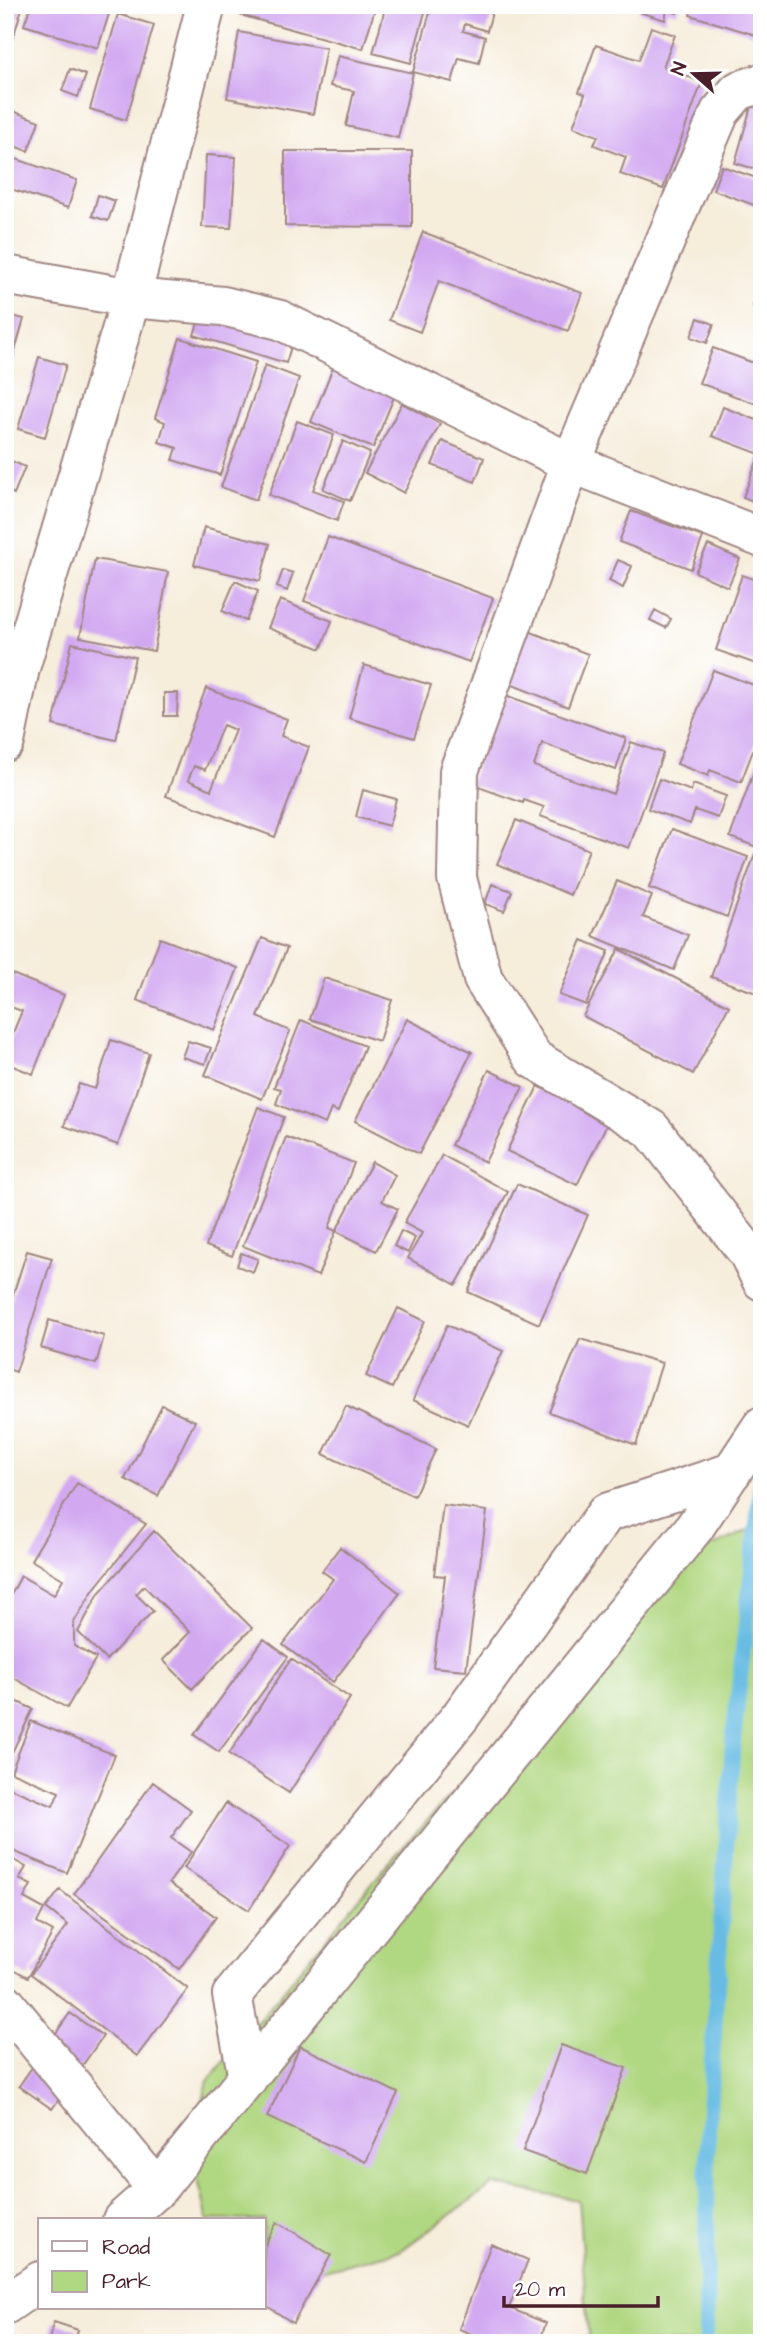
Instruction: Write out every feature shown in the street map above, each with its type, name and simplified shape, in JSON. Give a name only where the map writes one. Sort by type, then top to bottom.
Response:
[{"type":"street","points":[[5,742],[20,668],[131,298],[206,5]]},
{"type":"street","points":[[762,83],[738,91],[720,112],[571,463],[458,771],[457,878],[483,979],[534,1059],[651,1129],[748,1253],[762,1281]]},
{"type":"street","points":[[5,275],[131,298],[223,306],[281,320],[571,463],[762,538]]},
{"type":"street","points":[[124,2218],[157,2189],[694,1528],[762,1426]]},
{"type":"street","points":[[248,2078],[232,1995],[460,1717],[606,1513],[732,1472]]},
{"type":"street","points":[[5,2003],[157,2189]]},
{"type":"street","points":[[5,2305],[38,2282]]},
{"type":"green space","points":[[762,1524],[762,2343],[589,2343],[578,2200],[493,2184],[400,2251],[272,2283],[266,2278],[266,2218],[208,2218],[190,2147],[208,2081],[393,1858],[571,1664],[638,1580]]},
{"type":"building","points":[[5,5],[23,5],[9,51],[5,50]]},
{"type":"building","points":[[31,5],[112,5],[98,48],[24,25]]},
{"type":"building","points":[[243,5],[376,5],[363,49],[240,15]]},
{"type":"building","points":[[386,5],[427,5],[411,63],[373,53]]},
{"type":"building","points":[[432,5],[494,5],[487,31],[465,24],[463,31],[485,37],[479,63],[459,58],[452,82],[413,72]]},
{"type":"building","points":[[641,5],[679,5],[677,13],[667,10],[665,20],[639,12]]},
{"type":"building","points":[[693,5],[762,5],[762,37],[690,15]]},
{"type":"building","points":[[118,14],[154,25],[126,120],[90,109]]},
{"type":"building","points":[[651,27],[675,35],[663,67],[702,82],[663,189],[620,174],[626,157],[594,145],[598,136],[573,127],[585,94],[579,92],[596,45],[639,60]]},
{"type":"building","points":[[239,32],[326,48],[313,114],[227,98]]},
{"type":"building","points":[[338,56],[413,73],[398,138],[346,126],[354,91],[330,86]]},
{"type":"building","points":[[70,69],[86,75],[78,97],[62,91]]},
{"type":"building","points":[[754,96],[762,98],[762,171],[735,163]]},
{"type":"building","points":[[5,108],[39,121],[28,151],[5,143]]},
{"type":"building","points":[[285,151],[412,151],[412,227],[285,226]]},
{"type":"building","points":[[5,155],[77,180],[68,208],[5,187]]},
{"type":"building","points":[[206,155],[236,157],[231,228],[202,227]]},
{"type":"building","points":[[722,166],[762,180],[762,208],[713,190]]},
{"type":"building","points":[[98,195],[115,201],[108,221],[92,216]]},
{"type":"building","points":[[423,232],[582,293],[568,331],[439,281],[420,332],[389,320]]},
{"type":"building","points":[[762,284],[762,310],[753,306]]},
{"type":"building","points":[[203,309],[294,337],[286,363],[194,335]]},
{"type":"building","points":[[5,314],[24,319],[12,361],[5,359]]},
{"type":"building","points":[[698,318],[714,324],[707,343],[691,337]]},
{"type":"building","points":[[180,338],[256,362],[220,475],[173,460],[177,448],[159,442],[165,422],[155,418]]},
{"type":"building","points":[[713,348],[762,366],[762,406],[699,383]]},
{"type":"building","points":[[39,357],[66,365],[45,437],[18,429]]},
{"type":"building","points":[[265,365],[299,378],[256,500],[221,487]]},
{"type":"building","points":[[334,365],[397,390],[373,448],[311,422]]},
{"type":"building","points":[[402,403],[440,424],[404,493],[365,473]]},
{"type":"building","points":[[723,407],[762,422],[762,505],[743,497],[760,454],[712,436]]},
{"type":"building","points":[[297,421],[334,435],[313,490],[344,501],[337,521],[269,495]]},
{"type":"building","points":[[343,441],[370,453],[350,501],[323,489]]},
{"type":"building","points":[[442,441],[484,458],[475,482],[432,465]]},
{"type":"building","points":[[7,459],[25,467],[14,494],[5,490]]},
{"type":"building","points":[[631,511],[703,537],[691,569],[619,542]]},
{"type":"building","points":[[204,527],[270,544],[260,581],[194,565]]},
{"type":"building","points":[[328,537],[493,598],[469,662],[304,601]]},
{"type":"building","points":[[708,545],[740,559],[728,587],[695,572]]},
{"type":"building","points":[[95,559],[168,572],[154,651],[80,637]]},
{"type":"building","points":[[618,560],[632,566],[623,588],[609,581]]},
{"type":"building","points":[[283,570],[293,573],[287,591],[277,587]]},
{"type":"building","points":[[742,575],[762,582],[762,666],[716,650]]},
{"type":"building","points":[[235,581],[258,591],[246,621],[222,611]]},
{"type":"building","points":[[280,600],[332,621],[321,649],[268,628]]},
{"type":"building","points":[[655,610],[671,619],[666,628],[650,620]]},
{"type":"building","points":[[526,630],[588,654],[568,707],[505,682]]},
{"type":"building","points":[[72,643],[135,657],[116,740],[53,725]]},
{"type":"building","points":[[364,665],[431,685],[414,738],[349,718]]},
{"type":"building","points":[[713,670],[762,688],[762,727],[741,782],[710,770],[708,776],[677,764]]},
{"type":"building","points":[[206,688],[287,719],[281,736],[309,747],[275,837],[166,796]],"holes":[[[223,725],[235,730],[211,790],[188,780],[194,766],[205,770]]]},
{"type":"building","points":[[164,693],[178,693],[177,716],[164,716]]},
{"type":"building","points":[[502,694],[626,738],[616,770],[542,743],[534,766],[613,794],[631,742],[663,753],[629,848],[540,816],[544,807],[524,800],[523,803],[470,784]]},
{"type":"building","points":[[758,760],[762,761],[762,849],[730,837]]},
{"type":"building","points":[[659,779],[691,791],[693,784],[726,796],[718,818],[695,810],[690,824],[648,809]]},
{"type":"building","points":[[363,790],[396,799],[389,826],[356,817]]},
{"type":"building","points":[[516,820],[589,850],[570,895],[497,864]]},
{"type":"building","points":[[672,829],[748,857],[727,917],[649,888]]},
{"type":"building","points":[[756,851],[762,853],[762,941],[757,955],[762,957],[762,995],[711,977]]},
{"type":"building","points":[[617,881],[652,896],[643,917],[688,935],[674,970],[593,936]]},
{"type":"building","points":[[492,884],[512,891],[504,911],[485,904]]},
{"type":"building","points":[[160,938],[238,968],[214,1030],[137,1000]]},
{"type":"building","points":[[262,938],[287,948],[258,1017],[290,1031],[262,1099],[205,1075]]},
{"type":"building","points":[[582,940],[609,951],[586,1005],[559,995]]},
{"type":"building","points":[[619,949],[729,1006],[693,1074],[583,1016]]},
{"type":"building","points":[[5,971],[64,995],[33,1074],[5,1063],[5,1052],[22,1011],[5,1005]]},
{"type":"building","points":[[324,978],[392,1000],[379,1041],[310,1019]]},
{"type":"building","points":[[407,1019],[472,1052],[419,1154],[355,1121]]},
{"type":"building","points":[[301,1020],[365,1046],[338,1112],[331,1109],[325,1124],[276,1104],[281,1089],[274,1087]]},
{"type":"building","points":[[111,1040],[149,1053],[118,1145],[64,1126],[79,1084],[95,1089]]},
{"type":"building","points":[[188,1041],[211,1048],[205,1064],[182,1057]]},
{"type":"building","points":[[489,1070],[523,1087],[485,1162],[451,1145]]},
{"type":"building","points":[[538,1086],[609,1120],[577,1185],[507,1151]]},
{"type":"building","points":[[258,1107],[284,1117],[232,1256],[206,1246]]},
{"type":"building","points":[[5,1137],[12,1139],[6,1159],[5,1159]]},
{"type":"building","points":[[286,1137],[354,1163],[329,1228],[336,1231],[318,1276],[243,1246]]},
{"type":"building","points":[[442,1155],[508,1192],[456,1285],[408,1258],[422,1233],[404,1223]]},
{"type":"building","points":[[372,1162],[395,1175],[382,1201],[398,1209],[376,1251],[336,1231]]},
{"type":"building","points":[[517,1184],[588,1215],[539,1324],[468,1292]]},
{"type":"building","points":[[401,1231],[415,1238],[408,1253],[394,1246]]},
{"type":"building","points":[[27,1251],[52,1258],[16,1372],[5,1368],[5,1320]]},
{"type":"building","points":[[241,1253],[258,1259],[253,1272],[237,1266]]},
{"type":"building","points":[[398,1308],[425,1321],[392,1388],[366,1376]]},
{"type":"building","points":[[49,1320],[104,1336],[96,1364],[41,1348]]},
{"type":"building","points":[[447,1325],[503,1351],[468,1425],[413,1400]]},
{"type":"building","points":[[580,1339],[662,1363],[636,1445],[549,1412]]},
{"type":"building","points":[[162,1405],[195,1421],[158,1496],[125,1479]]},
{"type":"building","points":[[346,1406],[436,1449],[414,1496],[323,1454]]},
{"type":"building","points":[[77,1483],[146,1524],[94,1589],[74,1622],[74,1646],[96,1658],[67,1708],[5,1673],[5,1606],[21,1576],[54,1595],[63,1579],[31,1560]]},
{"type":"building","points":[[443,1505],[487,1511],[466,1670],[433,1667],[445,1576],[434,1575]]},
{"type":"building","points":[[154,1531],[252,1628],[192,1689],[163,1660],[190,1632],[144,1586],[136,1594],[153,1611],[106,1660],[78,1632],[99,1593]]},
{"type":"building","points":[[340,1547],[400,1593],[333,1682],[283,1645],[333,1579],[322,1571]]},
{"type":"building","points":[[264,1639],[288,1657],[219,1752],[194,1735]]},
{"type":"building","points":[[291,1659],[350,1698],[289,1793],[229,1754]]},
{"type":"building","points":[[5,1696],[33,1709],[5,1767],[7,1735]]},
{"type":"building","points":[[31,1721],[115,1755],[67,1873],[5,1848],[5,1786],[53,1806],[59,1792],[11,1772]]},
{"type":"building","points":[[153,1782],[191,1810],[171,1838],[191,1852],[169,1883],[216,1917],[179,1969],[74,1894]]},
{"type":"building","points":[[226,1803],[290,1846],[249,1910],[184,1868]]},
{"type":"building","points":[[5,1855],[26,1867],[19,1879],[31,1885],[24,1898],[44,1909],[37,1923],[53,1932],[28,1977],[5,1964]]},
{"type":"building","points":[[60,1890],[188,1989],[137,2056],[31,1974],[68,1925],[46,1908]]},
{"type":"building","points":[[70,2013],[103,2036],[52,2109],[19,2086]]},
{"type":"building","points":[[561,2045],[626,2068],[587,2174],[523,2151]]},
{"type":"building","points":[[300,2046],[398,2093],[366,2162],[267,2117]]},
{"type":"building","points":[[277,2222],[331,2255],[293,2323],[266,2305],[266,2242]]},
{"type":"building","points":[[491,2244],[528,2260],[509,2308],[546,2323],[539,2343],[494,2343],[459,2329]]},
{"type":"building","points":[[54,2322],[78,2330],[74,2343],[48,2343]]},
{"type":"waterway","points":[[706,2343],[708,2125],[733,1741],[762,1480]]}]
